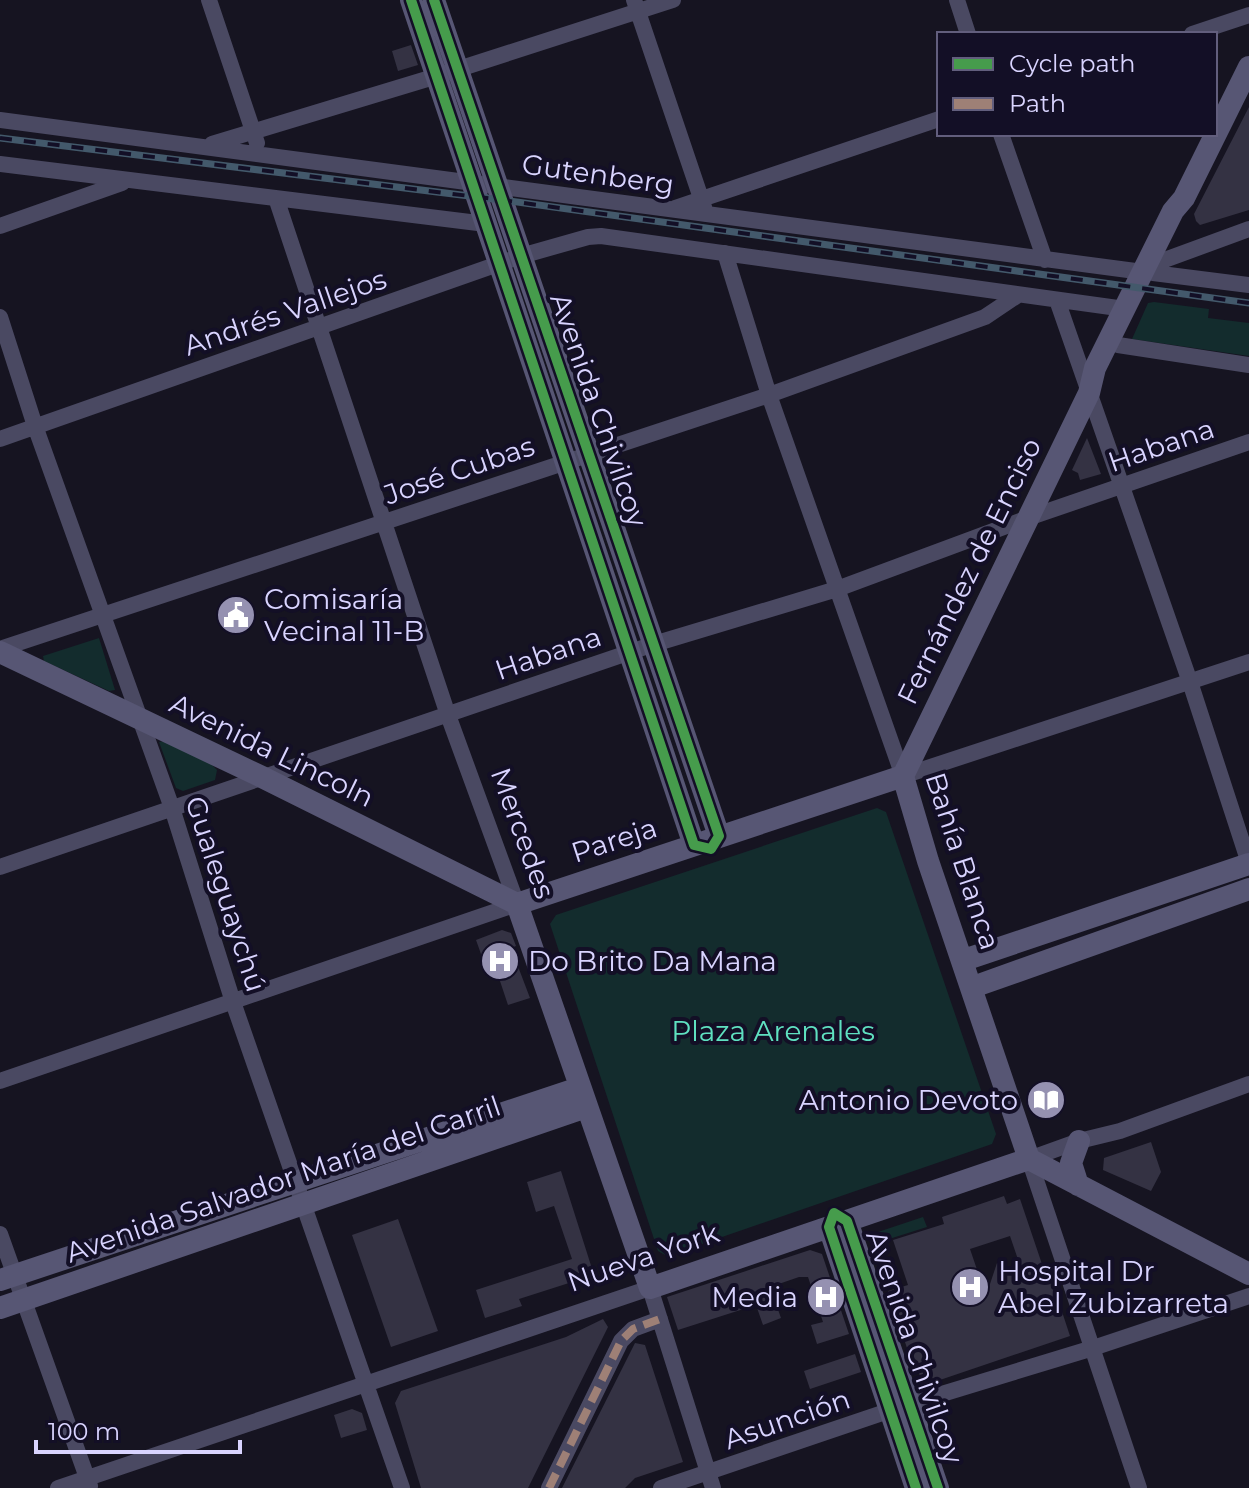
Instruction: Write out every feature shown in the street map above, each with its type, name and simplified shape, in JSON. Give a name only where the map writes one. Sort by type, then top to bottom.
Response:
[{"type":"street","points":[[209,0],[261,154]]},
{"type":"street","name":"Avenida Chivilcoy","points":[[411,0],[498,187],[719,836]]},
{"type":"street","name":"Avenida Chivilcoy","points":[[434,0],[447,73],[473,184],[694,845]]},
{"type":"street","points":[[203,147],[447,73],[636,6],[673,0]]},
{"type":"street","points":[[957,0],[967,32]]},
{"type":"street","points":[[636,6],[704,208],[937,120]]},
{"type":"street","points":[[1198,32],[1249,15]]},
{"type":"street","name":"Fernández de Enciso","points":[[1217,131],[1249,67]]},
{"type":"street","name":"Gutenberg","points":[[0,120],[672,209],[704,208],[1045,260],[1151,269],[1249,285]]},
{"type":"street","points":[[1002,136],[1045,260]]},
{"type":"street","name":"Fernández de Enciso","points":[[1089,393],[1095,368],[1125,309],[1182,215],[1184,198],[1215,136]]},
{"type":"street","points":[[0,164],[486,224]]},
{"type":"street","points":[[0,226],[127,181]]},
{"type":"street","name":"Mercedes","points":[[276,198],[448,715],[650,1288],[710,1480]]},
{"type":"street","points":[[1151,269],[1249,229]]},
{"type":"street","name":"Andrés Vallejos","points":[[0,439],[521,256],[588,237],[601,236],[725,253]]},
{"type":"street","points":[[725,253],[1125,309]]},
{"type":"street","name":"Bahía Blanca","points":[[725,253],[769,395],[903,776],[928,861],[964,960],[1139,1488]]},
{"type":"street","name":"Fernández de Enciso","points":[[903,776],[1089,393],[1104,373],[1118,345],[1151,269]]},
{"type":"street","name":"José Cubas","points":[[0,651],[769,395],[985,317],[1018,295]]},
{"type":"street","points":[[964,960],[1249,864],[1190,682],[1057,300]]},
{"type":"street","name":"Gualeguaychú","points":[[0,317],[35,426],[105,614],[172,808],[233,1002],[402,1488]]},
{"type":"street","points":[[1118,345],[1249,365]]},
{"type":"street","name":"Habana","points":[[0,867],[654,644],[837,589],[1028,518],[1249,442]]},
{"type":"street","name":"Avenida Lincoln","points":[[0,651],[517,904]]},
{"type":"street","name":"Pareja","points":[[0,1081],[719,836],[1249,662]]},
{"type":"street","points":[[973,987],[1249,889]]},
{"type":"street","name":"Nueva York","points":[[58,1488],[88,1483],[1079,1141],[1120,1131],[1249,1084]]},
{"type":"street","name":"Avenida Salvador María del Carril","points":[[7,1277],[300,1192],[582,1097]]},
{"type":"street","points":[[1078,1185],[1071,1163],[1079,1141]]},
{"type":"street","points":[[1029,1159],[1249,1274]]},
{"type":"street","name":"Avenida Salvador María del Carril","points":[[0,1308],[300,1192]]},
{"type":"street","name":"Avenida Chivilcoy","points":[[838,1224],[900,1407],[938,1488]]},
{"type":"street","points":[[0,1234],[7,1277],[22,1300],[88,1483]]},
{"type":"street","name":"Asunción","points":[[661,1488],[710,1480],[900,1407],[1249,1296]]},
{"type":"street","points":[[549,1488],[621,1341],[633,1329],[660,1319]]},
{"type":"street","name":"Avenida Chivilcoy","points":[[900,1407],[916,1488]]},
{"type":"green space","points":[[1148,303],[1209,309],[1208,318],[1249,323],[1249,356],[1132,339]]},
{"type":"green space","points":[[99,638],[115,690],[109,691],[44,661],[43,656]]},
{"type":"green space","points":[[165,741],[209,762],[217,770],[215,780],[183,791],[176,788],[159,742]]},
{"type":"green space","name":"Plaza Arenales","points":[[877,808],[886,812],[996,1134],[992,1144],[667,1256],[658,1251],[550,924],[556,915]]},
{"type":"green space","points":[[923,1217],[927,1227],[886,1240],[890,1252],[876,1256],[872,1243],[880,1240],[878,1232]]},
{"type":"building","points":[[411,45],[418,65],[398,71],[392,51]]},
{"type":"building","points":[[1249,107],[1249,210],[1200,225],[1194,214]]},
{"type":"building","points":[[1087,438],[1101,474],[1080,480],[1078,473],[1072,470]]},
{"type":"building","points":[[502,930],[511,933],[516,946],[511,948],[530,998],[508,1005],[497,972],[493,973],[491,966],[486,968],[476,940]]},
{"type":"building","points":[[1151,1142],[1161,1172],[1151,1191],[1103,1170],[1104,1158]]},
{"type":"building","points":[[561,1171],[594,1275],[519,1299],[522,1306],[485,1318],[476,1290],[572,1259],[554,1206],[536,1212],[527,1182]]},
{"type":"building","name":"Hospital Dr Abel Zubizarreta","points":[[1004,1196],[1007,1204],[1020,1199],[1070,1336],[934,1382],[933,1378],[922,1382],[888,1291],[908,1285],[893,1240],[944,1224],[942,1217]],"holes":[[[1010,1236],[1025,1280],[997,1263],[986,1296],[970,1249]]]},
{"type":"building","points":[[398,1219],[438,1331],[391,1347],[352,1235]]},
{"type":"building","points":[[810,1250],[822,1254],[849,1334],[817,1344],[811,1325],[823,1322],[808,1277],[770,1287],[781,1318],[763,1325],[756,1305],[678,1330],[667,1297]]},
{"type":"building","points":[[603,1319],[608,1327],[528,1488],[421,1488],[395,1403],[401,1391],[566,1337]]},
{"type":"building","points":[[635,1343],[645,1345],[683,1462],[635,1478],[625,1488],[562,1488]]},
{"type":"building","points":[[855,1354],[861,1372],[810,1389],[804,1371]]},
{"type":"building","points":[[352,1409],[362,1413],[367,1430],[341,1438],[334,1415]]},
{"type":"railway","points":[[0,138],[502,200],[1249,303]]},
{"type":"marked path","points":[[549,1488],[621,1341],[633,1329],[660,1319]]},
{"type":"cycle path","points":[[411,0],[694,845],[711,849],[719,836],[434,0]]},
{"type":"cycle path","points":[[916,1488],[829,1227],[834,1213],[847,1221],[938,1488]]},
{"type":"place","name":"Comisaría Vecinal 11-B","points":[[236,615]]},
{"type":"place","name":"Do Brito Da Mana","points":[[500,961]]},
{"type":"place","name":"Antonio Devoto","points":[[1046,1100]]},
{"type":"place","name":"Hospital Dr Abel Zubizarreta","points":[[970,1287]]},
{"type":"place","name":"Media","points":[[826,1297]]}]
